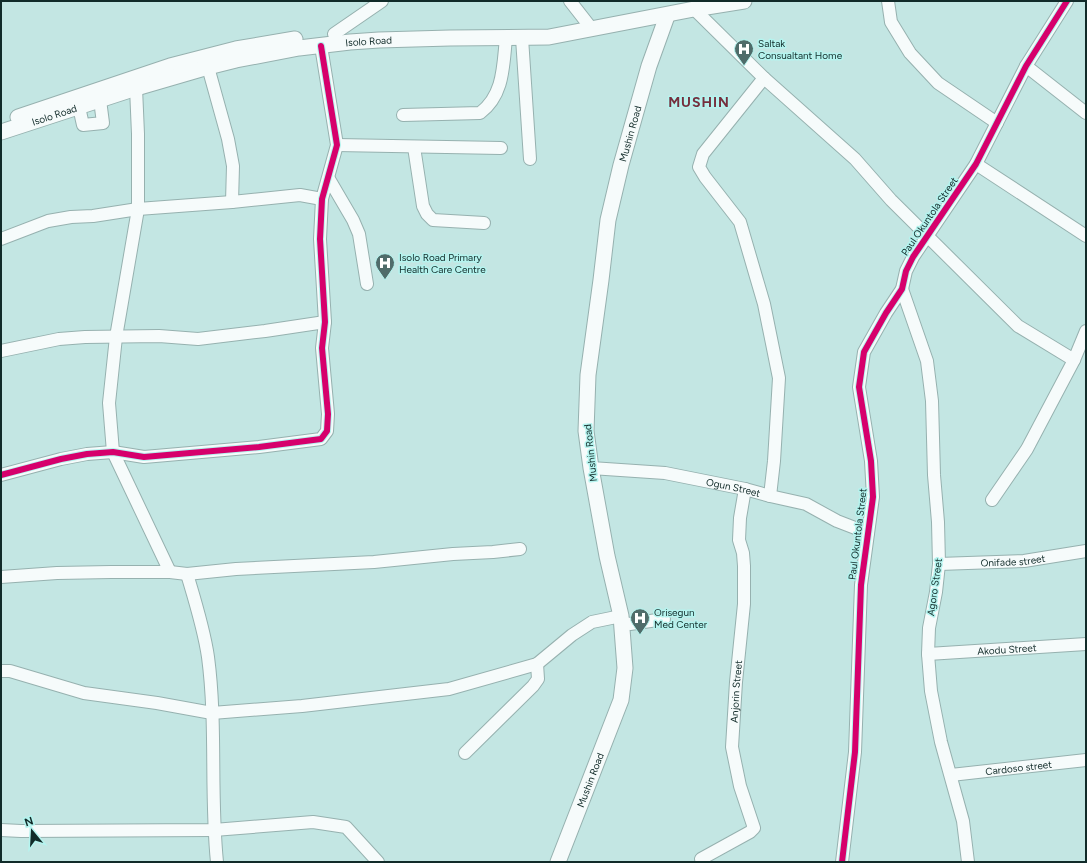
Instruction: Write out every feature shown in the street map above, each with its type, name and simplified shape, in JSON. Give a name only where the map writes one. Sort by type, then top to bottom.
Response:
[{"type":"main road","name":"Isolo Road","points":[[1,132],[170,66],[214,54],[257,45],[334,34],[434,30],[536,30],[564,28],[694,5],[744,1]]},
{"type":"main road","name":"Isolo Road","points":[[1,122],[76,102],[100,100],[136,88],[236,60],[350,42],[450,38],[549,37],[667,16],[694,5]]},
{"type":"main road","name":"Mushin Road","points":[[558,862],[621,700],[625,668],[621,619],[607,556],[591,468],[586,431],[588,375],[608,220],[620,165],[649,66],[667,16]]},
{"type":"street","points":[[334,34],[382,1]]},
{"type":"street","points":[[570,1],[588,24]]},
{"type":"street","points":[[888,1],[890,22],[910,54],[938,83],[997,123]]},
{"type":"street","name":"Paul Okuntola Street","points":[[842,862],[854,752],[861,585],[873,497],[871,461],[859,387],[864,352],[886,313],[902,289],[906,271],[927,236],[976,164],[1026,66],[1067,1]]},
{"type":"street","points":[[694,5],[764,78],[855,159],[891,200],[1018,326],[1074,360]]},
{"type":"street","points":[[403,115],[480,113],[494,99],[501,81],[506,38]]},
{"type":"street","points":[[522,38],[530,159]]},
{"type":"street","points":[[1,475],[61,459],[87,454],[113,452],[144,457],[259,447],[321,439],[327,431],[328,414],[322,348],[325,322],[320,239],[322,199],[337,145],[321,46]]},
{"type":"street","points":[[1026,66],[1086,113]]},
{"type":"street","points":[[208,67],[228,139],[233,166],[232,202]]},
{"type":"street","points":[[764,78],[704,154],[699,167],[740,222],[764,304],[779,378],[774,461],[770,496]]},
{"type":"street","points":[[136,88],[138,134],[138,210],[116,337],[109,403],[113,452],[170,572]]},
{"type":"street","points":[[76,102],[83,125],[103,123],[100,100]]},
{"type":"street","points":[[337,145],[501,148]]},
{"type":"street","points":[[414,147],[423,206],[427,214],[433,220],[484,223]]},
{"type":"street","points":[[976,164],[1086,236]]},
{"type":"street","points":[[328,179],[353,220],[359,234],[367,284]]},
{"type":"street","points":[[1,239],[48,221],[138,210],[300,195],[322,199]]},
{"type":"street","name":"Agoro Street","points":[[902,289],[927,361],[932,401],[939,564],[936,592],[929,628],[928,654],[931,691],[941,742],[963,821],[968,862]]},
{"type":"street","points":[[1,350],[59,339],[159,336],[198,339],[325,322]]},
{"type":"street","points":[[992,500],[1027,449],[1074,360],[1086,331]]},
{"type":"street","name":"Ogun Street","points":[[591,468],[665,473],[745,489],[806,504],[837,521],[868,533]]},
{"type":"street","name":"Anjorin Street","points":[[703,862],[701,859],[750,832],[754,828],[740,786],[732,747],[736,682],[744,604],[743,553],[739,540],[740,518],[745,489]]},
{"type":"street","points":[[1,577],[57,574],[170,572],[187,574],[236,569],[394,561],[520,549]]},
{"type":"street","name":"Onifade street","points":[[939,564],[1024,561],[1086,551]]},
{"type":"street","points":[[187,574],[201,623],[208,657],[212,713],[214,830],[217,862]]},
{"type":"street","points":[[1,671],[10,671],[84,693],[157,703],[212,713],[302,706],[449,689],[537,664],[572,635],[592,622],[621,619],[630,624],[664,619]]},
{"type":"street","name":"Akodu Street","points":[[928,654],[1086,644]]},
{"type":"street","points":[[465,753],[533,686],[538,679],[537,664]]},
{"type":"street","name":"Cardoso street","points":[[951,775],[1086,760]]},
{"type":"street","points":[[1,830],[214,830],[313,822],[346,827],[378,862]]},
{"type":"cycle path","points":[[842,862],[855,752],[861,585],[873,497],[871,461],[859,387],[864,352],[886,313],[902,289],[906,271],[913,257],[976,164],[1026,66],[1067,1]]},
{"type":"cycle path","points":[[1,475],[61,459],[87,454],[113,452],[144,457],[259,447],[321,439],[327,431],[328,414],[322,348],[325,322],[320,239],[322,199],[337,145],[321,46]]},
{"type":"place","name":"Saltak Consualtant Home","points":[[744,66]]},
{"type":"place","name":"Isolo Road Primary Health Care Centre","points":[[385,280]]},
{"type":"place","name":"Orisegun Med Center","points":[[640,635]]},
{"type":"district","name":"MUSHIN","points":[[699,102]]}]
